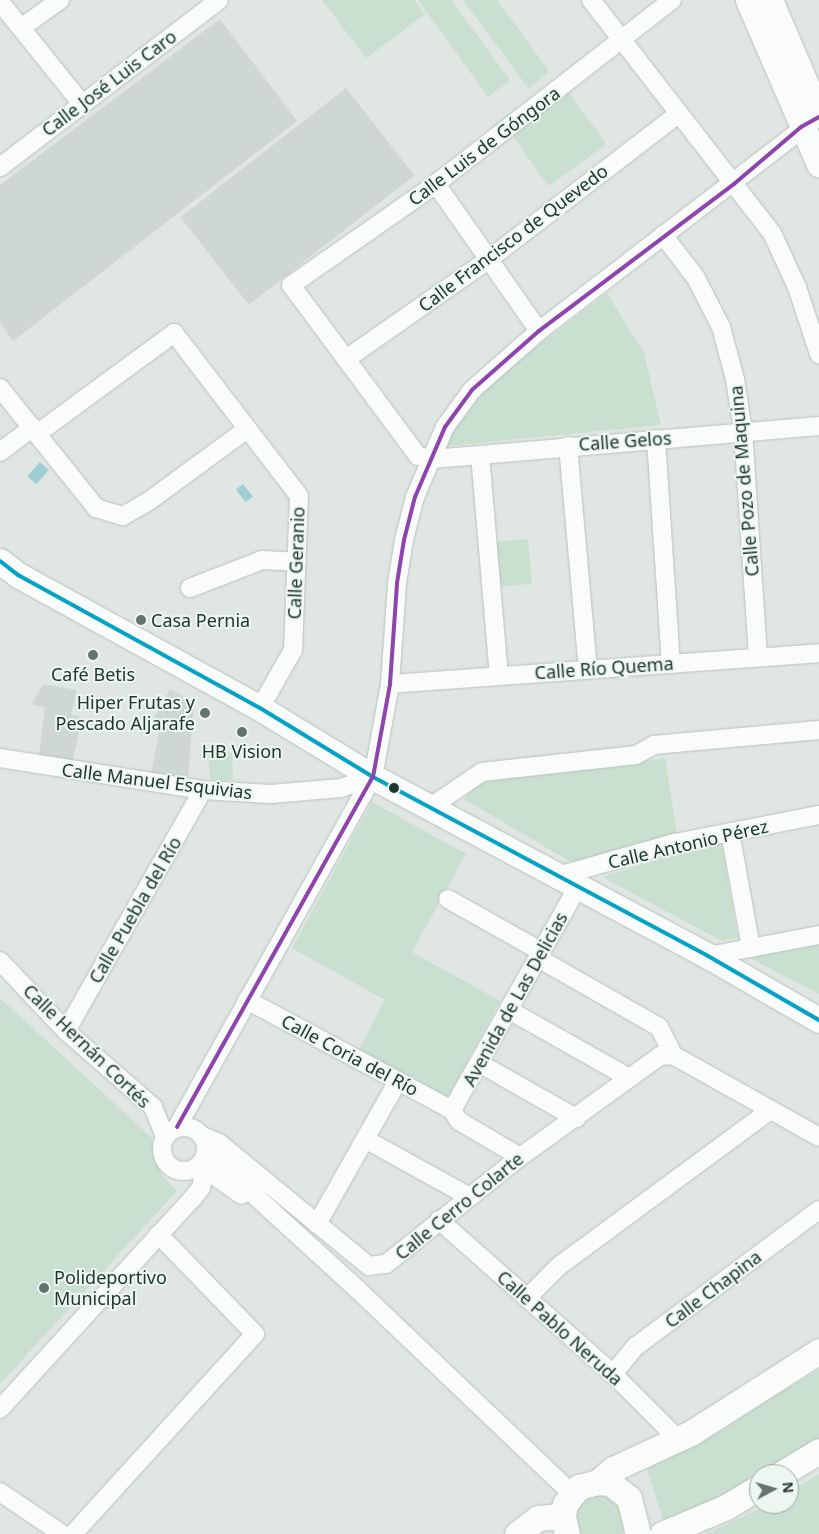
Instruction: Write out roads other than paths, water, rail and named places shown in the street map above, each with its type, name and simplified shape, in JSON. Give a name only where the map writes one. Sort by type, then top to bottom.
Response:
[{"type":"main road","points":[[748,0],[813,120]]},
{"type":"main road","points":[[770,0],[813,120],[819,164]]},
{"type":"main road","points":[[0,561],[18,575],[260,708],[373,777],[432,806],[568,882],[708,956],[819,1020]]},
{"type":"main road","points":[[598,1482],[613,1469],[678,1439],[819,1351]]},
{"type":"main road","points":[[798,1464],[819,1451]]},
{"type":"main road","points":[[517,1534],[538,1518],[565,1525],[572,1494],[588,1483],[598,1482],[610,1483],[625,1493],[634,1509],[635,1530]]},
{"type":"main road","points":[[671,1532],[749,1492]]},
{"type":"street","points":[[21,28],[60,0]]},
{"type":"street","name":"Calle José Luis Caro","points":[[0,167],[219,0]]},
{"type":"street","points":[[591,0],[621,42],[772,233],[797,287],[819,354]]},
{"type":"street","name":"Calle Luis de Góngora","points":[[346,359],[291,285],[436,184],[621,42],[672,0]]},
{"type":"street","points":[[0,2],[82,104]]},
{"type":"street","name":"Calle Francisco de Quevedo","points":[[346,359],[488,260],[678,114]]},
{"type":"street","points":[[200,1159],[175,1170],[164,1160],[162,1143],[171,1132],[373,777],[390,684],[397,583],[404,540],[414,497],[445,427],[472,390],[538,331],[663,235],[734,184],[813,120]]},
{"type":"street","points":[[436,184],[538,331]]},
{"type":"street","name":"Calle Pozo de Maquina","points":[[663,235],[696,278],[721,327],[735,379],[743,431],[758,657]]},
{"type":"street","name":"Calle Geranio","points":[[35,430],[174,333],[299,496],[293,650],[260,708]]},
{"type":"street","points":[[346,359],[418,456],[432,459]]},
{"type":"street","points":[[0,388],[96,508],[123,516],[149,501],[248,429]]},
{"type":"street","name":"Calle Gelos","points":[[432,459],[819,426]]},
{"type":"street","points":[[0,452],[35,430]]},
{"type":"street","points":[[656,439],[671,663]]},
{"type":"street","points":[[568,446],[588,669]]},
{"type":"street","points":[[480,455],[499,675]]},
{"type":"street","points":[[190,588],[262,560],[297,562]]},
{"type":"street","name":"Calle Río Quema","points":[[390,684],[819,652]]},
{"type":"street","points":[[432,806],[482,772],[636,755],[654,745],[819,730]]},
{"type":"street","name":"Calle Manuel Esquivias","points":[[0,758],[203,790],[291,792],[341,788],[373,777]]},
{"type":"street","name":"Calle Puebla del Río","points":[[66,1030],[203,790]]},
{"type":"street","name":"Calle Antonio Pérez","points":[[568,882],[675,843],[819,816]]},
{"type":"street","points":[[730,832],[751,948]]},
{"type":"street","name":"Avenida de Las Delicias","points":[[452,1110],[540,955],[568,882]]},
{"type":"street","points":[[448,899],[659,1027],[673,1056],[819,1138]]},
{"type":"street","points":[[708,956],[819,935]]},
{"type":"street","name":"Calle Hernán Cortés","points":[[3,964],[66,1030],[153,1107],[171,1132]]},
{"type":"street","name":"Calle Coria del Río","points":[[247,1000],[452,1110],[460,1121],[520,1157]]},
{"type":"street","points":[[509,1010],[629,1078]]},
{"type":"street","name":"Calle Cerro Colarte","points":[[200,1159],[219,1142],[369,1266],[386,1264],[468,1196],[629,1078],[660,1056],[673,1056]]},
{"type":"street","points":[[479,1063],[576,1118]]},
{"type":"street","points":[[317,1224],[398,1081]]},
{"type":"street","points":[[527,1298],[559,1266],[769,1111]]},
{"type":"street","points":[[171,1132],[189,1127],[200,1159],[252,1201],[262,1204],[357,1288],[572,1494]]},
{"type":"street","points":[[365,1139],[468,1196]]},
{"type":"street","points":[[0,1409],[188,1201],[200,1159]]},
{"type":"street","name":"Calle Chapina","points":[[613,1374],[635,1347],[819,1210]]},
{"type":"street","name":"Calle Pablo Neruda","points":[[439,1220],[613,1374],[678,1439]]},
{"type":"street","points":[[73,1534],[256,1334],[158,1234]]},
{"type":"street","points":[[0,1492],[62,1534]]},
{"type":"water","points":[[40,462],[49,470],[36,484],[27,476]]},
{"type":"water","points":[[243,484],[253,497],[246,502],[236,490]]},
{"type":"place","name":"Casa Pernia","points":[[141,620]]},
{"type":"place","name":"Café Betis","points":[[93,655]]},
{"type":"place","name":"Hiper Frutas y Pescado Aljarafe","points":[[205,713]]},
{"type":"place","name":"HB Vision","points":[[242,732]]},
{"type":"place","name":"Polideportivo Municipal","points":[[44,1288]]}]
